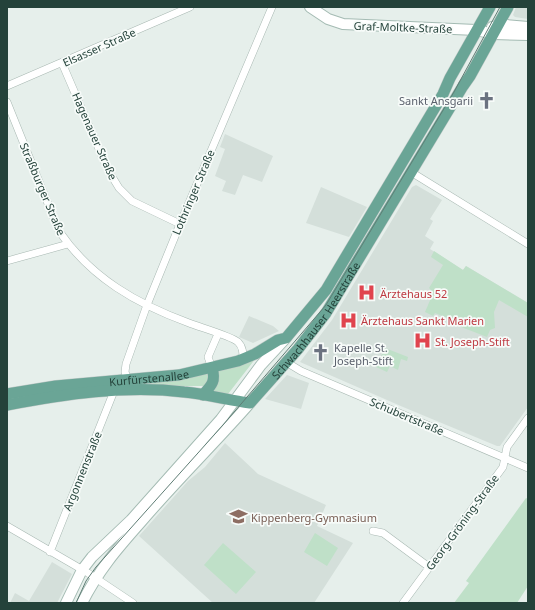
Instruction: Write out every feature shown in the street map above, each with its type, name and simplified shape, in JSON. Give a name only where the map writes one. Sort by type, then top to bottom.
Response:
[{"type":"main road","name":"Graf-Moltke-Straße","points":[[310,7],[328,19],[344,24],[496,30]]},
{"type":"main road","name":"Schwachhauser Heerstraße","points":[[82,603],[89,574],[97,552],[136,515],[221,419],[261,365],[286,338],[326,290],[443,94],[476,30],[490,7]]},
{"type":"main road","name":"Schwachhauser Heerstraße","points":[[66,603],[89,574],[250,403],[326,313],[496,30],[508,7]]},
{"type":"main road","points":[[496,30],[528,27]]},
{"type":"main road","points":[[496,30],[528,35]]},
{"type":"main road","name":"Kurfürstenallee","points":[[7,394],[56,386],[180,375],[243,359],[256,354],[278,340],[286,338]]},
{"type":"main road","points":[[203,395],[214,382],[215,378],[212,368]]},
{"type":"main road","name":"Kurfürstenallee","points":[[7,405],[51,397],[158,390],[203,395],[250,403]]},
{"type":"street","name":"Elsasser Straße","points":[[7,86],[190,7]]},
{"type":"street","name":"Lothringer Straße","points":[[128,380],[124,372],[126,364],[147,305],[272,7]]},
{"type":"street","name":"Hagenauer Straße","points":[[62,63],[108,170],[119,188],[132,202],[180,224]]},
{"type":"street","name":"Straßburger Straße","points":[[7,102],[52,216],[68,244],[88,266],[104,281],[147,305],[238,341],[243,350],[243,359]]},
{"type":"street","points":[[411,172],[528,244]]},
{"type":"street","points":[[7,261],[68,244]]},
{"type":"street","points":[[212,368],[208,358],[218,334]]},
{"type":"street","name":"Schubertstraße","points":[[286,362],[301,371],[528,468]]},
{"type":"street","name":"Argonnenstraße","points":[[50,552],[114,392]]},
{"type":"street","name":"Georg-Gröning-Straße","points":[[403,603],[502,467],[507,447],[528,418]]},
{"type":"street","points":[[7,526],[89,574],[133,603]]},
{"type":"street","points":[[373,531],[383,533],[429,567]]},
{"type":"shaded area","points":[[516,7],[528,7],[528,19],[515,17],[513,15]]},
{"type":"shaded area","points":[[225,134],[273,156],[262,182],[243,175],[235,195],[222,191],[226,181],[215,176],[225,149],[220,147]]},
{"type":"shaded area","name":"St. Joseph-Stift","points":[[416,185],[442,200],[430,219],[433,221],[425,236],[434,242],[430,249],[463,270],[466,266],[528,303],[528,407],[500,446],[403,407],[300,362],[332,320],[412,187]]},
{"type":"shaded area","points":[[321,187],[367,207],[349,237],[306,223]]},
{"type":"shaded area","points":[[249,316],[273,326],[279,331],[253,343],[239,337]]},
{"type":"shaded area","points":[[287,375],[309,383],[301,409],[265,399]]},
{"type":"shaded area","name":"Kippenberg-Gymnasium","points":[[225,443],[258,474],[326,505],[317,526],[353,543],[314,603],[213,603],[139,536],[188,481],[205,467]]},
{"type":"shaded area","points":[[52,562],[72,574],[57,603],[10,603],[15,593],[29,601]]},
{"type":"green space","points":[[434,251],[463,270],[466,266],[528,303],[528,317],[499,300],[494,312],[495,328],[490,330],[487,337],[456,325],[457,322],[435,313],[433,316],[425,312],[431,298],[429,296],[432,291],[429,288],[443,265],[431,257]]},
{"type":"green space","points":[[385,348],[408,357],[407,361],[401,359],[398,370],[390,366],[387,372],[376,367]]},
{"type":"green space","points":[[256,358],[228,394],[210,391],[217,371]]},
{"type":"green space","points":[[206,374],[210,375],[206,386],[108,386]]},
{"type":"green space","points":[[526,498],[528,499],[528,586],[517,603],[454,603],[469,583],[466,581]]},
{"type":"green space","points":[[315,533],[338,548],[327,566],[304,552]]},
{"type":"green space","points":[[223,543],[256,572],[236,594],[204,565]]},
{"type":"tram line","points":[[76,603],[86,581],[96,567],[223,425],[326,305],[454,92],[500,7]]},
{"type":"place","name":"Sankt Ansgarii","points":[[486,100]]},
{"type":"place","name":"Ärztehaus 52","points":[[367,293]]},
{"type":"place","name":"Ärztehaus Sankt Marien","points":[[348,320]]},
{"type":"place","name":"St. Joseph-Stift","points":[[422,341]]},
{"type":"place","name":"Kapelle St. Joseph-Stift","points":[[321,353]]},
{"type":"place","name":"Kippenberg-Gymnasium","points":[[238,517]]}]
